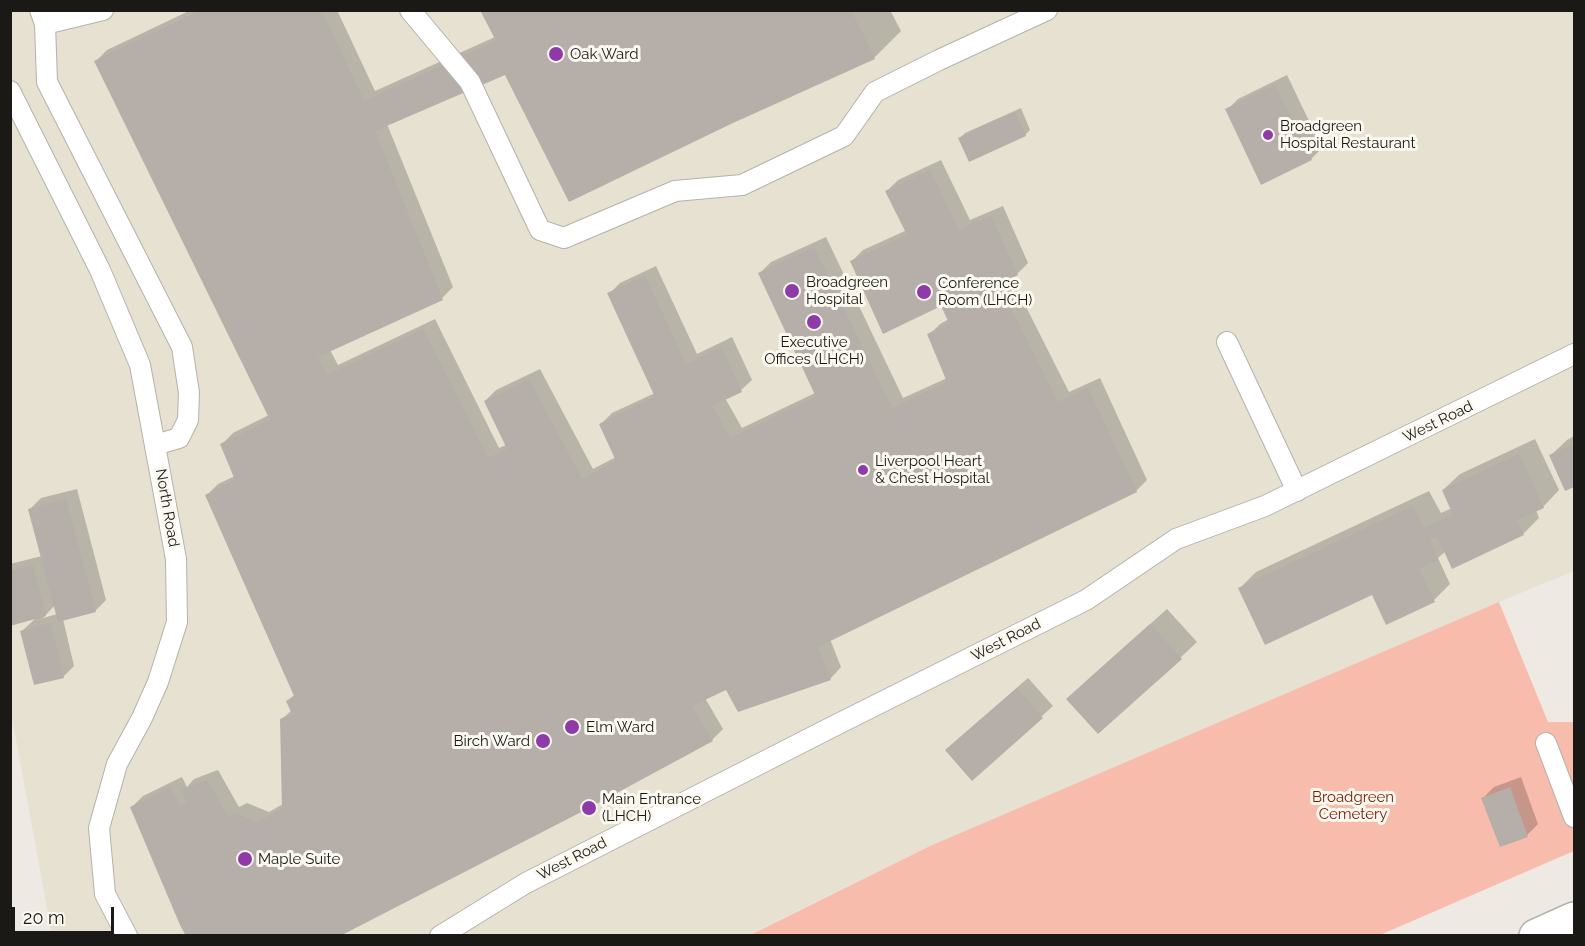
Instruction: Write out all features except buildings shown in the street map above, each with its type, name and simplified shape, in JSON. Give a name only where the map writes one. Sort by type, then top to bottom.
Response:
[{"type":"street","points":[[1536,936],[1575,919]]},
{"type":"lane","points":[[103,10],[43,17],[47,82],[182,347],[189,393],[188,420],[178,438],[155,445]]},
{"type":"lane","points":[[410,10],[470,82],[540,230],[564,238],[675,191],[742,185],[844,136],[875,92],[1047,10]]},
{"type":"lane","name":"North Road","points":[[10,91],[100,270],[140,365],[176,559],[177,622],[158,682],[117,764],[99,828],[105,894],[127,936]]},
{"type":"lane","points":[[1227,342],[1297,491]]},
{"type":"lane","name":"West Road","points":[[440,936],[526,883],[1086,600],[1176,538],[1266,506],[1575,354]]},
{"type":"lane","points":[[1546,743],[1575,817]]},
{"type":"shaded area","name":"Broadgreen Hospital","points":[[10,11],[1574,11],[1574,571],[930,846],[748,935],[52,935],[10,707]]},
{"type":"green space","name":"Broadgreen Cemetery","points":[[1499,602],[1548,722],[1574,722],[1574,851],[1380,935],[748,936],[930,846]]},
{"type":"place","name":"Oak Ward","points":[[556,54]]},
{"type":"place","name":"Broadgreen Hospital Restaurant","points":[[1268,135]]},
{"type":"place","name":"Broadgreen Hospital","points":[[792,291]]},
{"type":"place","name":"Conference Room (LHCH)","points":[[924,292]]},
{"type":"place","name":"Executive Offices (LHCH)","points":[[814,322]]},
{"type":"place","name":"Liverpool Heart & Chest Hospital","points":[[863,470]]},
{"type":"place","name":"Elm Ward","points":[[572,727]]},
{"type":"place","name":"Birch Ward","points":[[543,741]]},
{"type":"place","name":"Main Entrance (LHCH)","points":[[589,808]]},
{"type":"place","name":"Maple Suite","points":[[245,859]]}]
